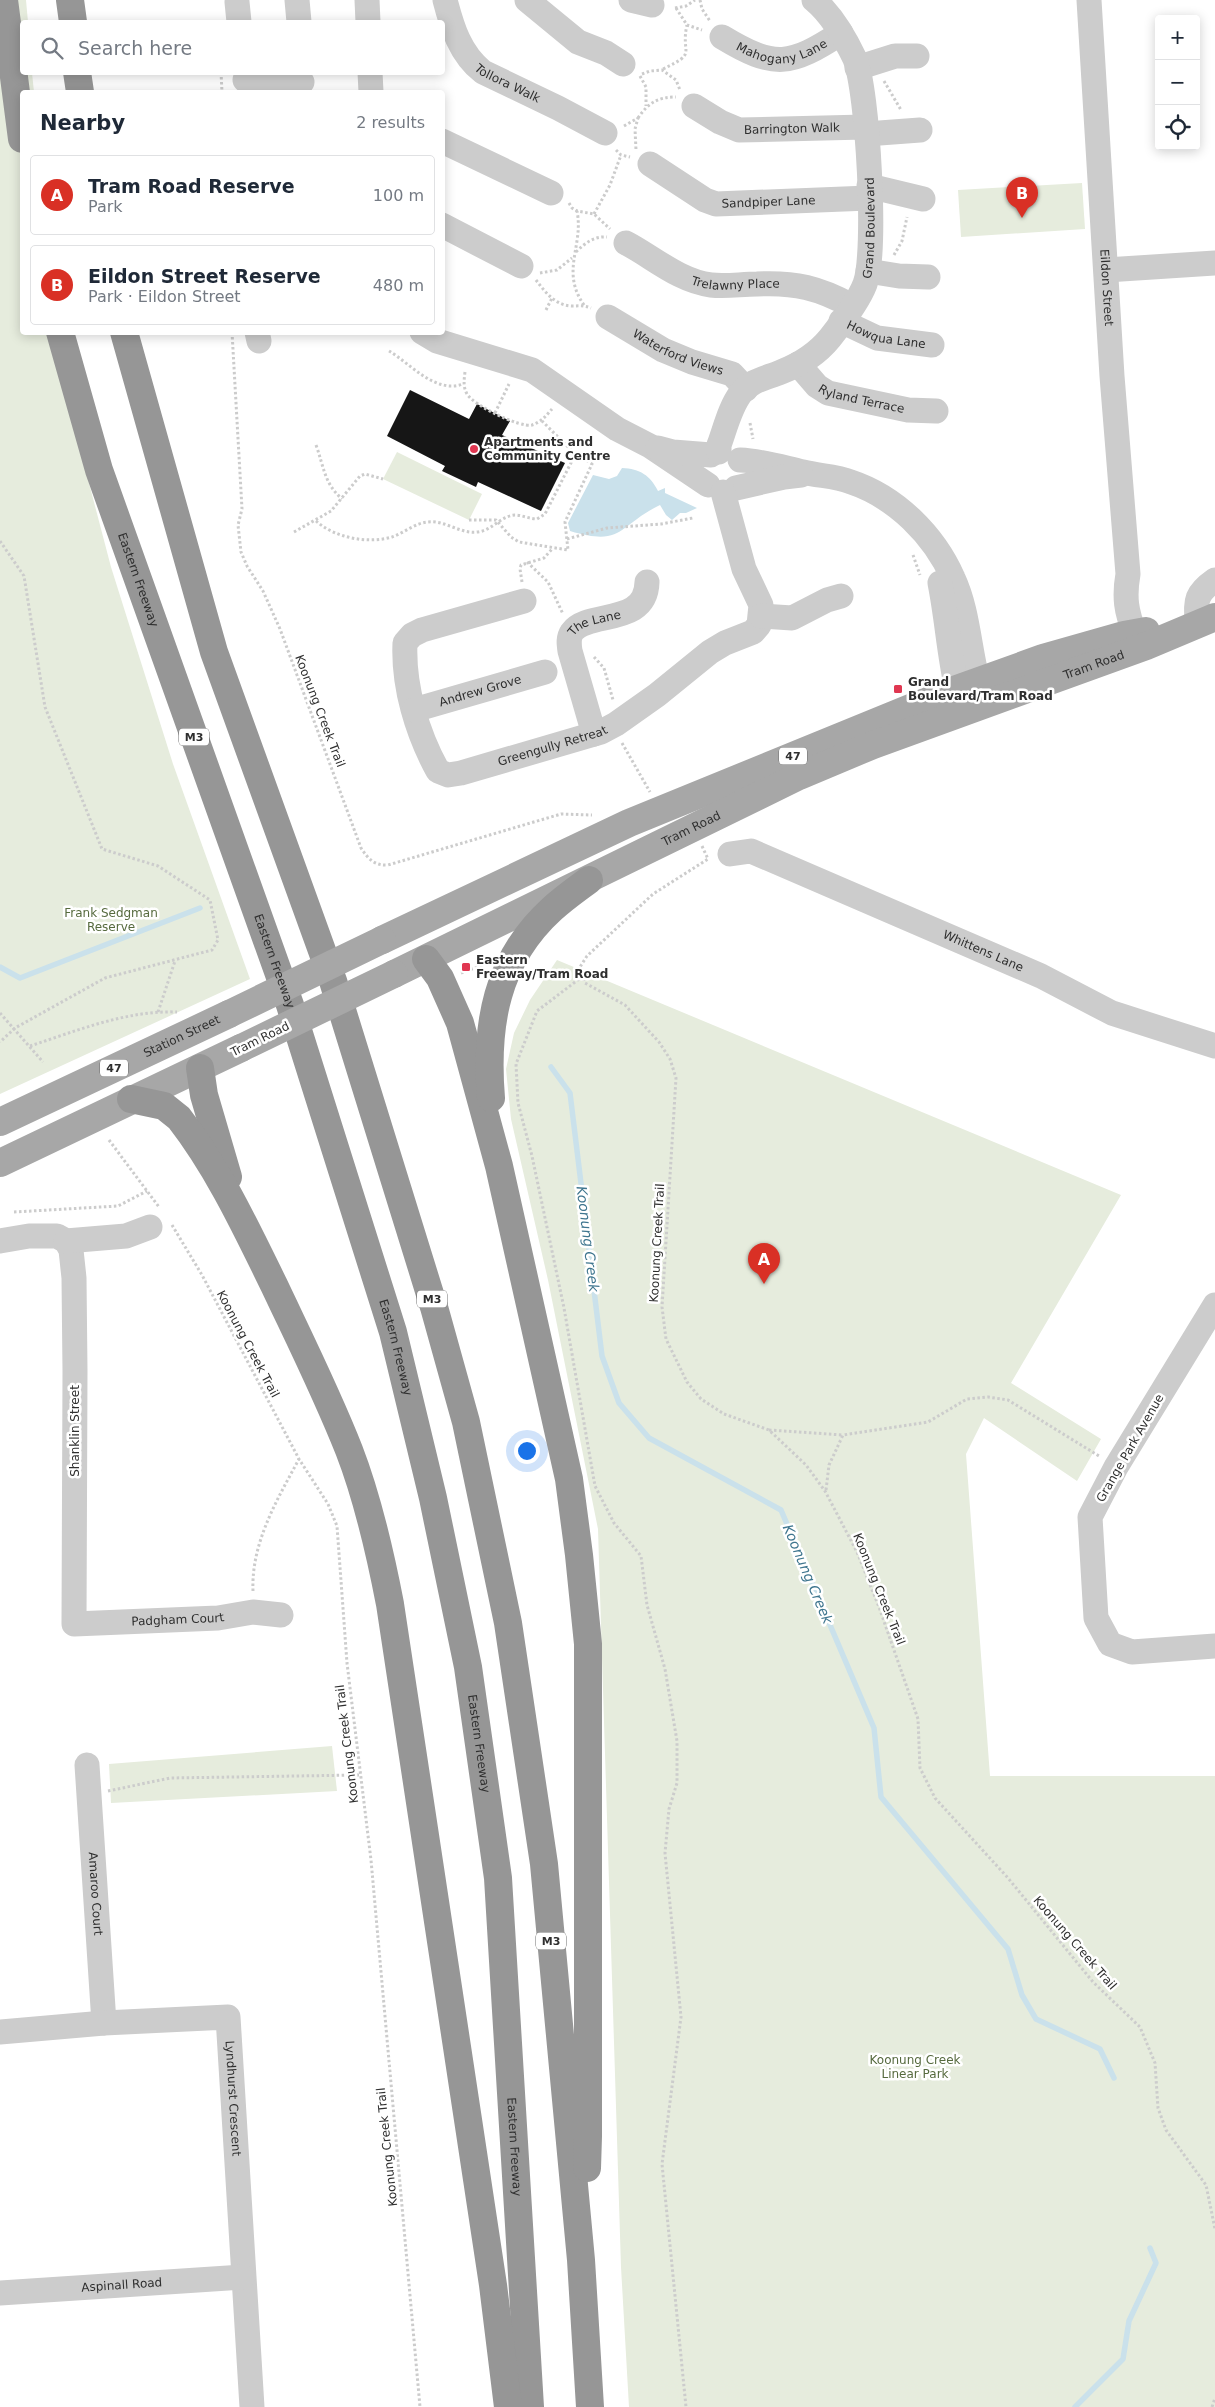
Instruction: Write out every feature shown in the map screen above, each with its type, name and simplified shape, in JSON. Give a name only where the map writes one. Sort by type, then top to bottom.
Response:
[{"type":"highway","points":[[4,0],[20,123]]},
{"type":"highway","points":[[70,0],[73,20]]},
{"type":"highway","points":[[77,75],[80,90]]},
{"type":"highway","name":"Eastern Freeway","points":[[61,335],[99,470],[293,1015],[393,1332],[433,1498],[468,1666],[498,1878],[530,2407]]},
{"type":"highway","name":"M3","points":[[125,335],[214,652],[333,981],[434,1307],[466,1422],[508,1623],[544,1864],[581,2260],[590,2407]]},
{"type":"highway","points":[[499,1166],[492,1110],[490,1059],[492,1025],[498,991],[519,947],[552,909],[588,880]]},
{"type":"highway","points":[[426,960],[440,978],[458,1016],[499,1166],[569,1479],[579,1555],[588,1644],[588,2136],[581,2260]]},
{"type":"highway","points":[[200,1068],[204,1095],[239,1214]]},
{"type":"highway","points":[[131,1100],[164,1106],[179,1118],[239,1214],[319,1379],[350,1451],[368,1510],[383,1568],[493,2285],[508,2407]]},
{"type":"main road","name":"Tram Road","points":[[229,1014],[629,823],[967,685],[1043,658],[1144,637],[1206,620]]},
{"type":"main road","name":"Tram Road","points":[[200,1068],[426,960],[799,776],[857,752],[974,710],[1144,637]]},
{"type":"main road","points":[[967,685],[974,710]]},
{"type":"main road","points":[[382,940],[407,949],[426,960]]},
{"type":"main road","points":[[200,1068],[202,1050],[209,1033],[229,1014]]},
{"type":"main road","name":"Station Street","points":[[0,1122],[229,1014]]},
{"type":"main road","name":"47","points":[[0,1163],[200,1068]]},
{"type":"street","points":[[297,0],[299,20]]},
{"type":"street","points":[[367,0],[368,20]]},
{"type":"street","name":"Tollora Walk","points":[[445,0],[455,34],[463,52],[472,64],[483,72],[605,133]]},
{"type":"street","points":[[527,0],[578,42],[606,53],[632,70]]},
{"type":"street","name":"Grand Boulevard","points":[[744,404],[764,378],[798,364],[829,339],[875,272],[871,248],[864,106],[865,66],[842,33],[814,0]]},
{"type":"street","name":"Eildon Street","points":[[1090,0],[1112,376],[1128,574],[1125,593],[1126,608],[1144,637]]},
{"type":"street","name":"Mahogany Lane","points":[[714,34],[753,54],[774,60],[803,56],[842,33]]},
{"type":"street","points":[[865,66],[896,56],[917,56]]},
{"type":"street","points":[[370,75],[371,90]]},
{"type":"street","points":[[245,82],[302,82]]},
{"type":"street","name":"Barrington Walk","points":[[689,103],[720,122],[739,130],[913,130]]},
{"type":"street","points":[[445,142],[551,194]]},
{"type":"street","name":"Sandpiper Lane","points":[[650,164],[705,200],[716,204],[869,192],[917,197]]},
{"type":"street","points":[[445,227],[521,266]]},
{"type":"street","name":"Trelawny Place","points":[[618,238],[684,277],[709,285],[782,283],[806,286],[828,292],[846,314]]},
{"type":"street","points":[[1106,270],[1215,263]]},
{"type":"street","points":[[875,272],[928,277]]},
{"type":"street","name":"Howqua Lane","points":[[846,314],[877,338],[932,345]]},
{"type":"street","name":"Waterford Views","points":[[608,317],[663,350],[692,362],[732,374],[744,404]]},
{"type":"street","points":[[427,335],[437,341],[532,370],[617,429],[722,488],[744,570],[761,605],[761,616],[792,618],[828,600],[841,596]]},
{"type":"street","name":"Ryland Terrace","points":[[798,364],[817,386],[828,393],[908,410],[936,411]]},
{"type":"street","points":[[722,488],[744,475],[733,457],[719,445],[744,404]]},
{"type":"street","points":[[650,446],[673,452],[733,457],[836,478],[875,491],[904,511],[921,546],[954,578],[968,631],[967,685]]},
{"type":"street","points":[[733,457],[706,461],[703,469],[704,478],[722,488],[784,476],[813,474]]},
{"type":"street","points":[[1206,620],[1198,596],[1202,590],[1215,580]]},
{"type":"street","name":"The Lane","points":[[594,734],[570,651],[569,638],[572,631],[583,625],[630,611],[639,605],[645,596],[647,582]]},
{"type":"street","name":"Greengully Retreat","points":[[524,601],[422,630],[412,635],[405,643],[404,664],[406,684],[432,761],[438,771],[448,775],[594,734],[623,719],[710,652],[725,643],[753,632],[759,625],[761,616]]},
{"type":"street","name":"Andrew Grove","points":[[414,710],[545,672]]},
{"type":"street","name":"Whittens Lane","points":[[748,847],[1042,976],[1112,1013],[1215,1046]]},
{"type":"street","points":[[3,1239],[45,1235],[58,1236],[66,1241],[126,1236],[160,1219]]},
{"type":"street","name":"Shanklin Street","points":[[66,1241],[71,1250],[74,1278],[74,1624]]},
{"type":"street","name":"Grange Park Avenue","points":[[1215,1305],[1116,1467],[1090,1518],[1096,1618],[1110,1644],[1132,1652],[1215,1646]]},
{"type":"street","name":"Padgham Court","points":[[74,1624],[218,1618],[254,1612],[281,1615]]},
{"type":"street","name":"Amaroo Court","points":[[87,1765],[104,2022]]},
{"type":"street","name":"Lyndhurst Crescent","points":[[0,2032],[104,2022],[228,2017],[252,2407]]},
{"type":"street","name":"Aspinall Road","points":[[0,2293],[243,2276]]},
{"type":"path","points":[[632,70],[662,70],[682,60],[686,55],[687,26],[676,8]]},
{"type":"path","points":[[687,26],[714,34]]},
{"type":"path","points":[[865,66],[896,99],[904,118],[913,130]]},
{"type":"path","points":[[632,70],[646,87],[646,107]]},
{"type":"path","points":[[662,70],[676,80],[689,103]]},
{"type":"path","points":[[221,75],[222,90]]},
{"type":"path","points":[[638,118],[605,133],[609,142],[621,155],[638,158],[635,129],[638,118],[646,107],[659,99],[667,97],[689,103]]},
{"type":"path","points":[[594,214],[610,185],[621,155]]},
{"type":"path","points":[[875,272],[902,241],[917,197]]},
{"type":"path","points":[[576,252],[579,232],[576,210],[594,214],[608,225],[618,238]]},
{"type":"path","points":[[608,317],[584,305],[570,306],[552,298],[531,273],[557,270],[572,258],[583,244],[599,236],[618,238]]},
{"type":"path","points":[[572,258],[572,278],[584,305]]},
{"type":"path","points":[[546,310],[552,298]]},
{"type":"path","name":"Koonung Creek Trail","points":[[232,335],[242,509],[238,525],[241,552],[263,592],[280,629],[362,848],[368,859],[382,866],[388,865],[561,814],[601,816]]},
{"type":"path","points":[[389,351],[421,375],[435,382],[455,387],[463,384]]},
{"type":"path","points":[[471,351],[463,384],[472,400],[510,421],[524,426],[542,421],[566,393]]},
{"type":"path","points":[[733,457],[761,448],[752,438],[744,404]]},
{"type":"path","points":[[469,520],[488,519],[500,522],[511,538],[519,542],[568,550],[565,522],[592,464],[576,453],[542,421]]},
{"type":"path","points":[[316,445],[327,482],[342,500]]},
{"type":"path","points":[[316,521],[333,532],[364,539],[392,537],[429,522],[468,532],[487,530],[506,517],[515,515],[537,519],[545,514],[576,453]]},
{"type":"path","points":[[294,532],[316,521],[342,500],[360,476],[365,474],[383,479]]},
{"type":"path","points":[[567,539],[607,528],[661,524],[694,518]]},
{"type":"path","points":[[0,541],[24,576],[46,707],[102,849],[158,866],[210,900],[218,940],[212,950],[105,978],[15,1028],[0,1042]]},
{"type":"path","points":[[921,546],[921,578]]},
{"type":"path","points":[[524,601],[521,565],[544,558],[553,548]]},
{"type":"path","points":[[644,783],[650,793]]},
{"type":"path","points":[[686,2407],[662,2164],[681,2017],[665,1853],[669,1809],[677,1783],[677,1741],[665,1668],[646,1605],[641,1556],[614,1523],[596,1486],[564,1308],[532,1156],[518,1103],[516,1064],[537,1011],[584,976],[580,967],[587,956],[653,894],[708,859],[693,828]]},
{"type":"path","points":[[158,1012],[175,961]]},
{"type":"path","points":[[457,975],[480,965],[490,964]]},
{"type":"path","name":"Koonung Creek Trail","points":[[584,976],[585,983],[625,1005],[648,1030],[670,1059],[676,1078],[662,1307],[666,1339],[687,1382],[701,1399],[724,1414],[768,1430],[806,1465],[826,1491],[857,1552],[882,1616],[918,1719],[920,1768],[935,1798],[1008,1878],[1093,1982],[1140,2028],[1155,2062],[1158,2108],[1163,2123],[1166,2130],[1206,2185],[1215,2229]]},
{"type":"path","points":[[30,1046],[92,1026],[158,1012],[184,1013]]},
{"type":"path","points":[[0,1013],[43,1062]]},
{"type":"path","name":"Koonung Creek Trail","points":[[109,1140],[147,1191],[160,1219],[202,1275],[299,1459],[328,1504],[337,1526],[346,1663],[371,1860],[420,2407]]},
{"type":"path","points":[[14,1212],[118,1206],[147,1191]]},
{"type":"path","points":[[768,1430],[843,1435],[928,1422],[967,1399],[988,1397],[1008,1400],[1116,1467]]},
{"type":"path","points":[[826,1491],[829,1465],[843,1435]]},
{"type":"path","points":[[254,1612],[252,1574],[268,1516],[299,1459]]},
{"type":"path","points":[[89,1795],[170,1778],[359,1774]]},
{"type":"path","points":[[1212,2407],[1215,2398]]},
{"type":"green space","name":"Frank Sedgman Reserve","points":[[0,0],[26,0],[28,20],[20,20],[20,75],[32,75],[34,90],[20,90],[20,335],[55,335],[58,365],[111,567],[173,764],[250,979],[0,1094]]},
{"type":"green space","points":[[1082,183],[1085,229],[961,237],[958,190]]},
{"type":"green space","points":[[397,452],[482,494],[469,520],[383,479]]},
{"type":"green space","name":"Koonung Creek Linear Park","points":[[557,960],[1121,1195],[1011,1383],[1101,1439],[1077,1481],[984,1418],[966,1454],[990,1776],[1215,1776],[1215,2407],[629,2407],[621,2267],[598,1529],[548,1280],[511,1119],[506,1069],[514,1033],[530,1000]]},
{"type":"green space","points":[[332,1746],[337,1791],[111,1803],[109,1764]]},
{"type":"water","points":[[622,468],[639,471],[652,481],[658,491],[665,488],[665,493],[697,508],[686,513],[680,513],[672,520],[666,515],[660,505],[619,532],[601,537],[570,531],[568,523],[593,475],[609,479],[617,476]]},
{"type":"building","name":"Apartments and Community Centre","points":[[410,390],[469,419],[477,404],[510,421],[502,435],[565,463],[541,511],[478,482],[476,487],[442,471],[445,466],[387,436]]},
{"type":"waterway","name":"Koonung Creek","points":[[0,967],[20,978],[200,908]]},
{"type":"waterway","name":"Koonung Creek","points":[[551,1067],[570,1093],[602,1356],[619,1403],[649,1438],[781,1510],[874,1728],[881,1797],[1008,1949],[1022,1995],[1036,2019],[1100,2049],[1114,2078]]},
{"type":"waterway","name":"Koonung Creek","points":[[1075,2407],[1123,2359],[1129,2321],[1156,2263],[1150,2248]]},
{"type":"place","name":"Eildon Street Reserve","points":[[1022,218]]},
{"type":"place","name":"Apartments and Community Centre","points":[[474,449]]},
{"type":"place","name":"Grand Boulevard/Tram Road","points":[[898,689]]},
{"type":"place","name":"Eastern Freeway/Tram Road","points":[[466,967]]},
{"type":"place","name":"Tram Road Reserve","points":[[764,1284]]}]
